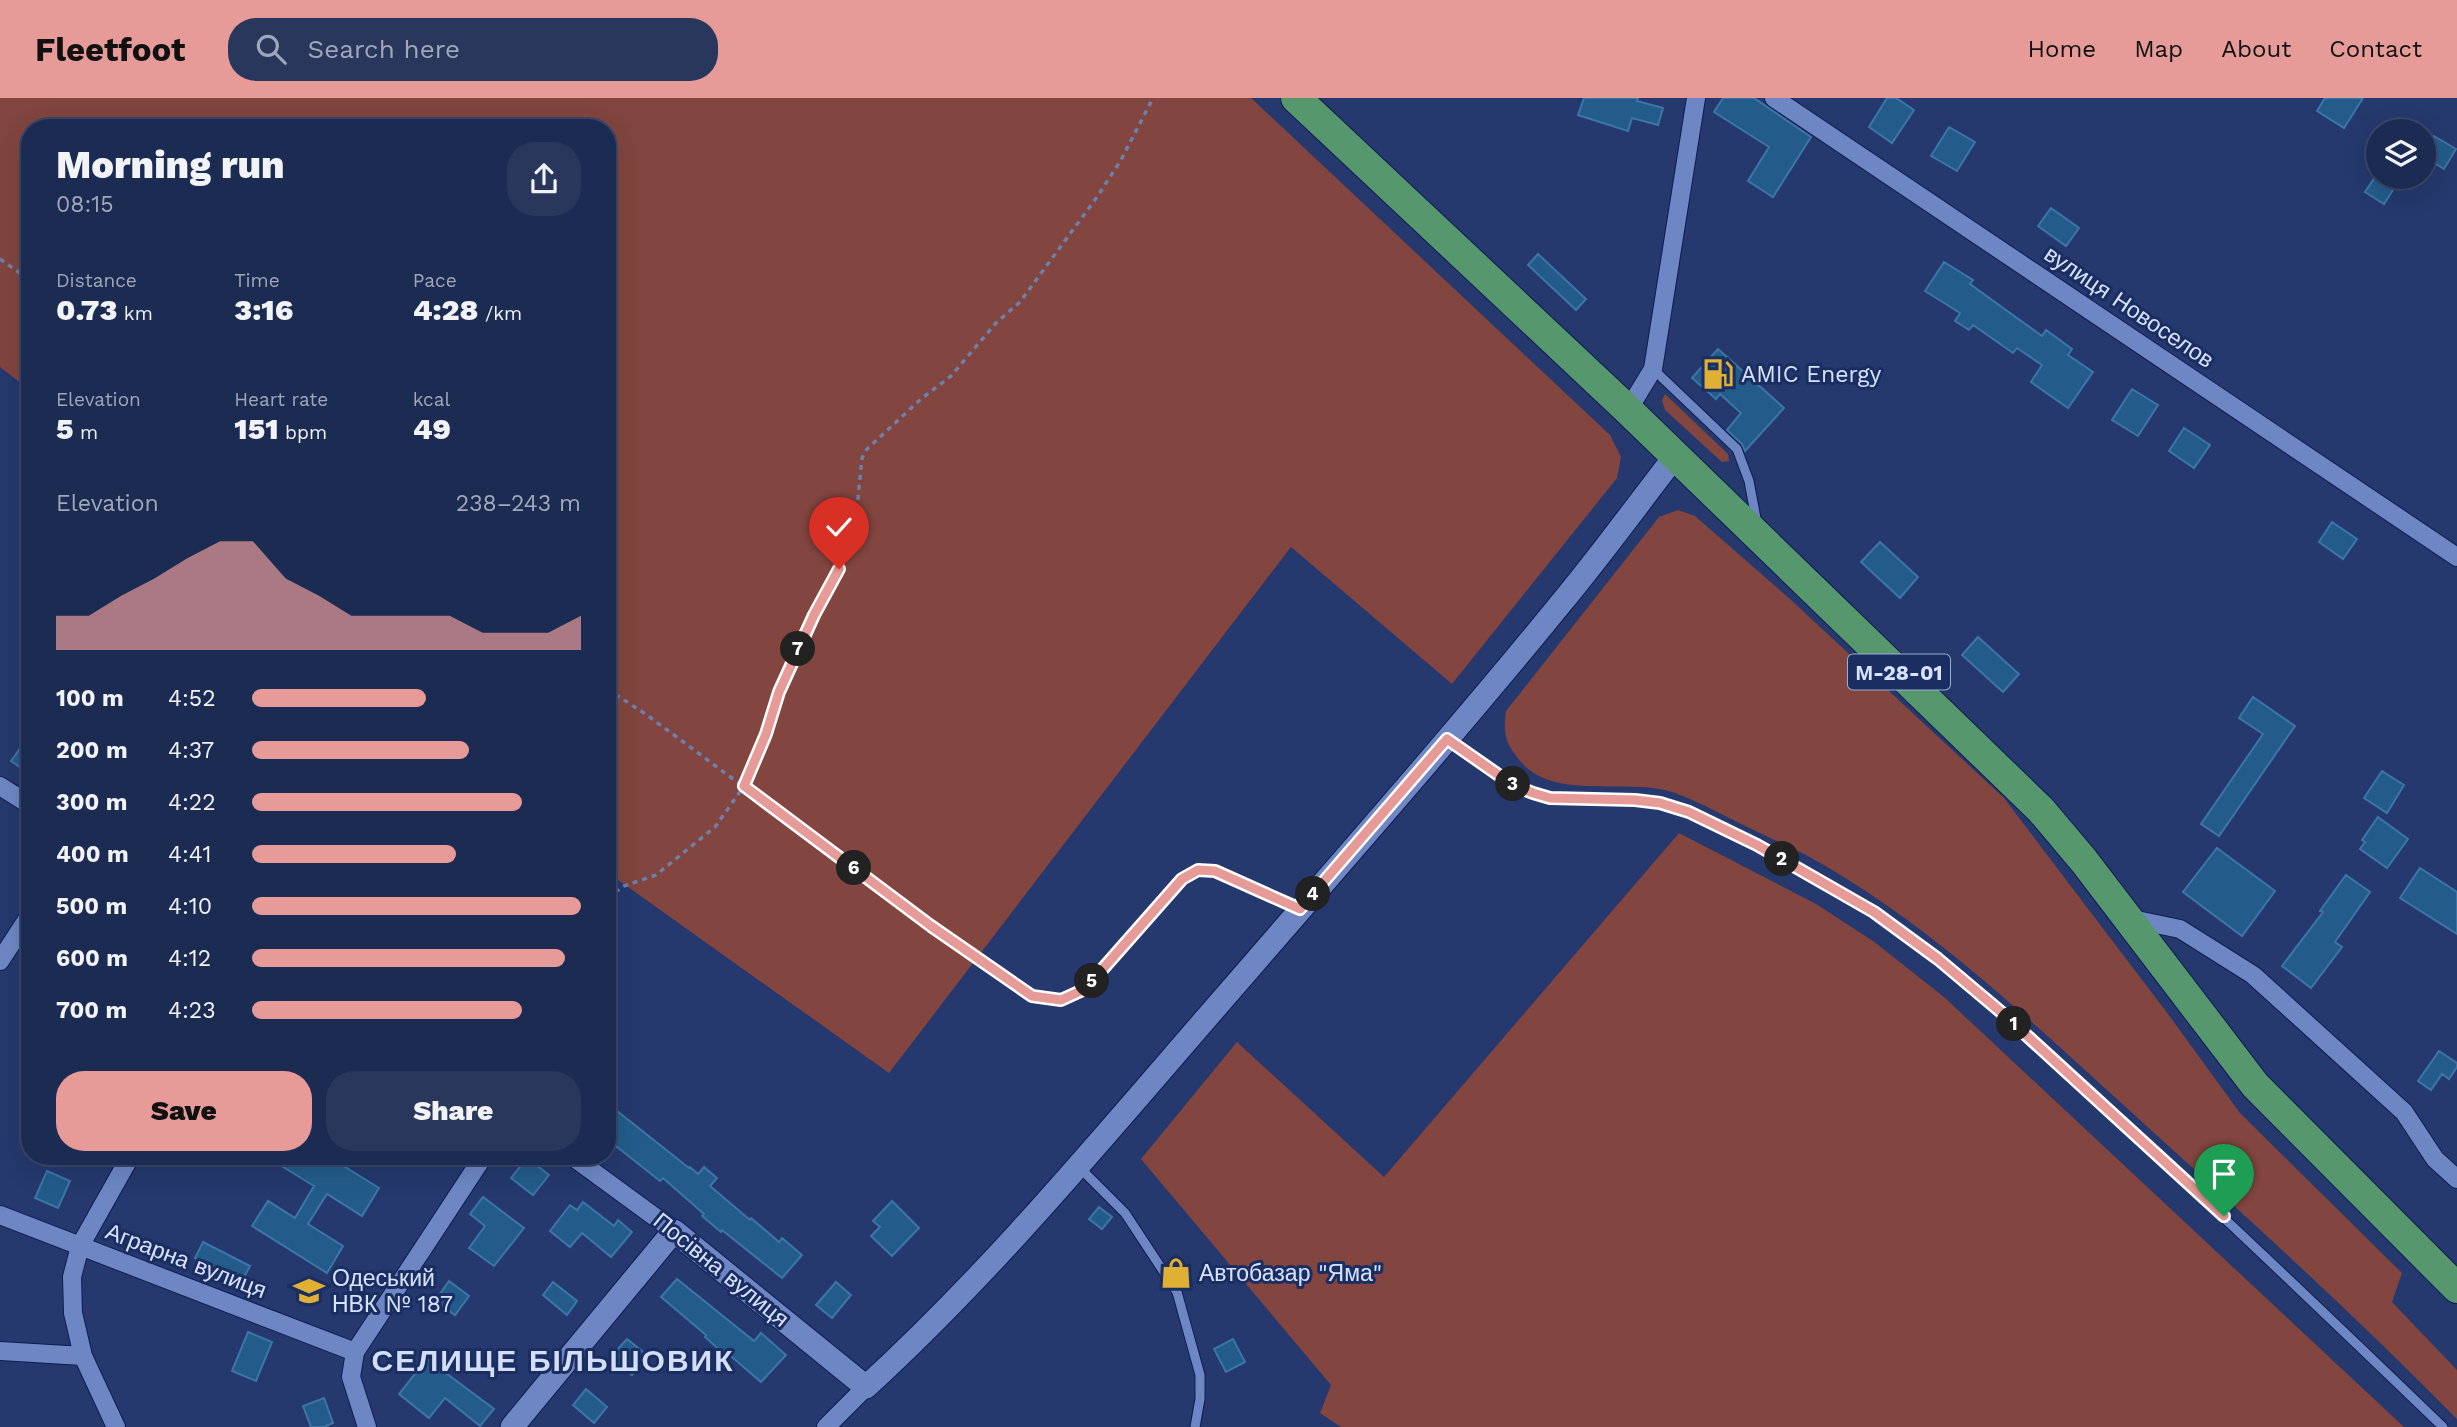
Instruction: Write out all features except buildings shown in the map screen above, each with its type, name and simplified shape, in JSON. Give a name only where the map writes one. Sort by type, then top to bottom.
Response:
[{"type":"highway","name":"М-28-01","points":[[1296,98],[1629,410],[2041,810],[2255,1085],[2457,1288]]},
{"type":"street","points":[[1629,410],[1653,369],[1696,98]]},
{"type":"street","name":"вулиця Новоселов","points":[[1774,98],[2457,557]]},
{"type":"street","points":[[826,1427],[938,1318],[1004,1249],[1078,1165],[1447,739],[1564,600],[1676,455]]},
{"type":"street","points":[[0,786],[21,799]]},
{"type":"street","points":[[2127,918],[2180,929],[2253,975],[2404,1112],[2435,1159],[2457,1179]]},
{"type":"street","points":[[0,961],[21,929]]},
{"type":"street","points":[[116,1427],[83,1356],[73,1313],[72,1277],[80,1246],[126,1165]]},
{"type":"street","points":[[367,1427],[351,1377],[355,1352],[478,1165]]},
{"type":"street","name":"Посівна вулиця","points":[[584,1165],[674,1231],[866,1387]]},
{"type":"street","name":"Аграрна вулиця","points":[[0,1215],[355,1352]]},
{"type":"street","points":[[512,1427],[674,1231]]},
{"type":"street","points":[[0,1351],[83,1356]]},
{"type":"lane","points":[[1653,369],[1737,449],[1749,481],[1760,536]]},
{"type":"lane","points":[[1447,739],[1513,785],[1533,793],[1550,798],[1660,803],[1689,812],[1757,845],[1874,912],[1938,959],[2001,1012],[2224,1216],[2444,1427]]},
{"type":"lane","points":[[1078,1165],[1125,1213],[1177,1292],[1200,1375],[1200,1399],[1195,1427]]},
{"type":"path","points":[[616,892],[624,886],[656,875],[715,827],[744,786],[766,734],[779,692],[814,615],[839,569],[858,498],[862,458],[867,449],[921,399],[951,376],[996,323],[1020,302],[1097,197],[1121,160],[1153,98]]},
{"type":"path","points":[[0,259],[21,274]]},
{"type":"path","points":[[616,695],[744,786],[931,926],[1032,996],[1061,1000],[1085,989],[1182,879],[1198,870],[1215,871],[1300,909]]},
{"type":"shaded area","points":[[0,98],[1251,98],[1610,435],[1621,457],[1617,478],[1452,684],[1291,547],[889,1073],[616,878],[616,119],[21,119],[21,383],[0,367]]},
{"type":"shaded area","points":[[1665,394],[1728,454],[1729,461],[1722,462],[1665,410],[1662,400]]},
{"type":"shaded area","points":[[1678,510],[1695,516],[1790,599],[2004,798],[2240,1113],[2402,1273],[2392,1302],[2457,1370],[2457,1419],[2295,1262],[2053,1041],[1975,973],[1894,910],[1806,855],[1681,795],[1653,788],[1571,785],[1551,781],[1534,773],[1520,761],[1506,737],[1506,711],[1659,517]]},
{"type":"shaded area","points":[[1679,833],[1816,904],[1873,941],[1944,997],[2404,1427],[1341,1427],[1320,1413],[1331,1385],[1141,1159],[1237,1042],[1384,1177]]},
{"type":"place","name":"AMIC Energy","points":[[1718,374]]},
{"type":"place","name":"Автобазар \"Яма\"","points":[[1176,1273]]},
{"type":"place","name":"Одеський НВК № 187","points":[[309,1291]]},
{"type":"district","name":"СЕЛИЩЕ БІЛЬШОВИК","points":[[553,1360]]},
{"type":"route","points":[[839,569],[814,615],[779,692],[766,734],[744,786],[931,926],[1032,996],[1061,1000],[1085,989],[1182,879],[1198,870],[1215,871],[1300,909],[1447,739],[1513,785],[1533,793],[1550,798],[1660,803],[1689,812],[1822,880],[1874,912],[1938,959],[2001,1012],[2224,1216]]}]
